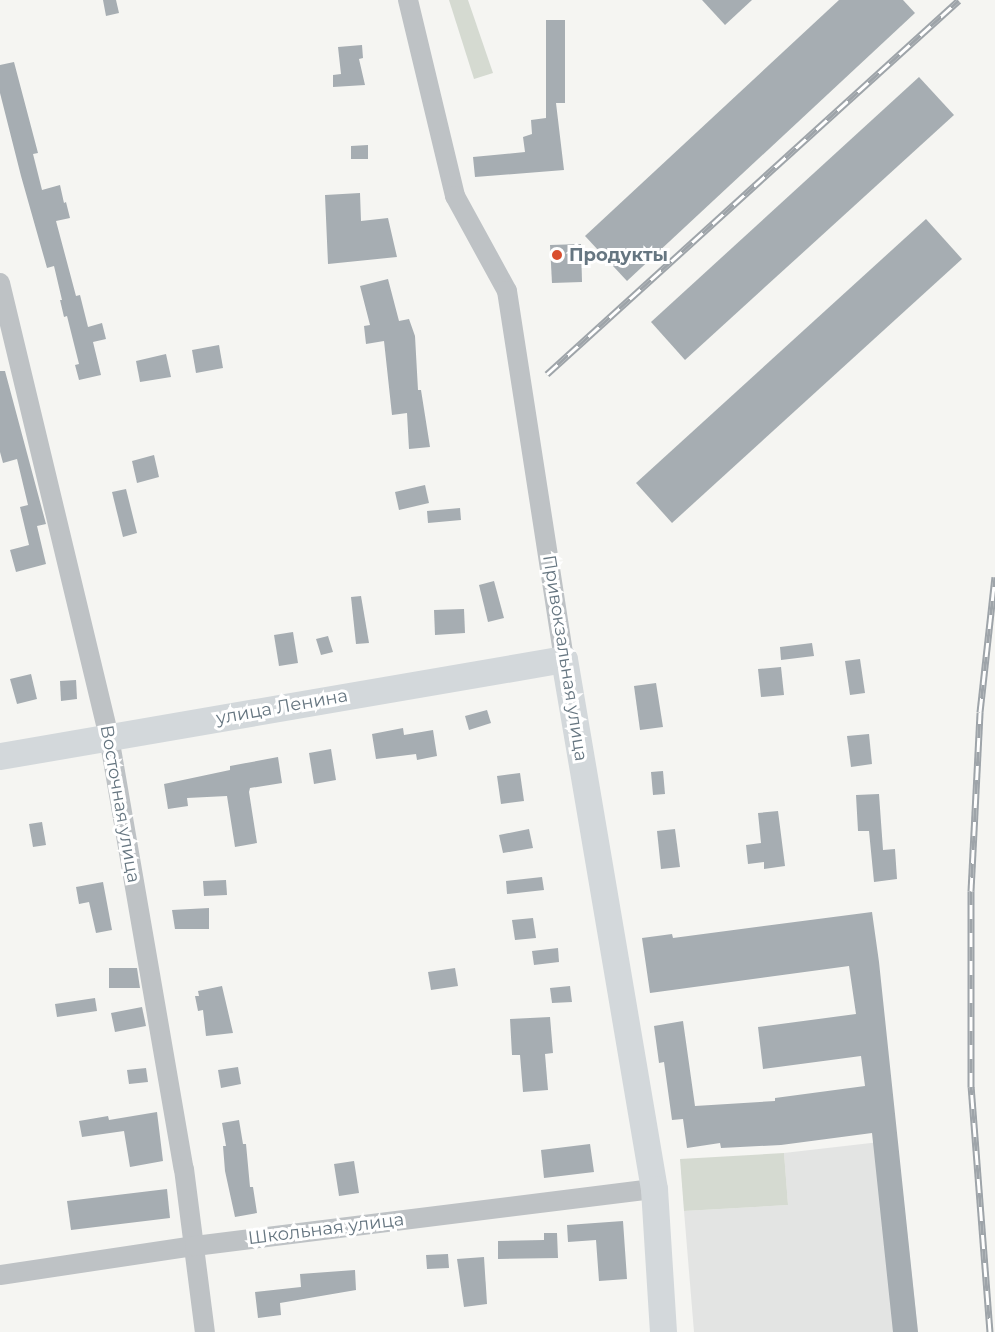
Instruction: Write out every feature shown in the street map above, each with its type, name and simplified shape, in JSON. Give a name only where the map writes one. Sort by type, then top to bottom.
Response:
[{"type":"street","name":"Привокзальная улица","points":[[408,0],[455,196],[507,291],[564,659],[654,1189],[663,1332]]},
{"type":"street","name":"Восточная улица","points":[[0,283],[109,737],[195,1246],[205,1332]]},
{"type":"street","name":"улица Ленина","points":[[0,756],[564,659]]},
{"type":"street","name":"Школьная улица","points":[[0,1275],[195,1246],[654,1189]]},
{"type":"shaded area","points":[[449,0],[468,0],[493,73],[474,79]]},
{"type":"shaded area","points":[[897,1140],[918,1332],[694,1332],[684,1211],[788,1205],[784,1153]]},
{"type":"shaded area","points":[[784,1153],[788,1205],[684,1211],[680,1159]]},
{"type":"building","points":[[103,0],[116,0],[119,13],[106,16]]},
{"type":"building","points":[[702,0],[752,0],[725,25]]},
{"type":"building","points":[[839,0],[903,0],[915,13],[627,281],[585,236]]},
{"type":"building","points":[[546,20],[565,20],[565,103],[556,103],[564,170],[475,177],[473,157],[525,152],[523,137],[532,134],[531,120],[546,118]]},
{"type":"building","points":[[362,45],[363,58],[359,59],[365,85],[333,87],[333,75],[341,74],[338,47]]},
{"type":"building","points":[[14,62],[38,153],[33,154],[42,190],[60,185],[64,203],[66,202],[70,218],[56,221],[76,296],[80,295],[88,327],[102,323],[106,339],[93,342],[101,375],[79,380],[75,365],[79,364],[67,316],[64,317],[54,266],[47,268],[21,176],[0,93],[0,65]]},
{"type":"building","points":[[919,77],[954,115],[685,360],[651,322]]},
{"type":"building","points":[[368,145],[368,159],[351,159],[351,146]]},
{"type":"building","points":[[360,193],[361,221],[388,218],[397,257],[328,264],[325,195]]},
{"type":"building","points":[[926,219],[962,259],[672,523],[636,483]]},
{"type":"building","points":[[581,244],[582,282],[552,283],[550,245]]},
{"type":"building","points":[[388,279],[399,321],[409,319],[415,336],[418,390],[421,390],[430,447],[409,449],[407,413],[392,415],[384,341],[366,344],[364,326],[370,325],[360,286]]},
{"type":"building","points":[[219,345],[223,368],[196,373],[192,350]]},
{"type":"building","points":[[166,354],[171,377],[140,382],[136,361]]},
{"type":"building","points":[[0,371],[5,371],[46,524],[37,526],[46,564],[16,572],[10,550],[29,545],[20,507],[28,505],[17,459],[3,463],[0,452]]},
{"type":"building","points":[[154,455],[159,477],[137,483],[132,461]]},
{"type":"building","points":[[425,485],[429,503],[399,510],[395,492]]},
{"type":"building","points":[[126,489],[137,533],[123,537],[112,492]]},
{"type":"building","points":[[460,508],[461,520],[428,523],[427,511]]},
{"type":"building","points":[[494,581],[504,618],[488,622],[479,585]]},
{"type":"building","points":[[361,596],[369,643],[356,644],[351,597]]},
{"type":"building","points":[[464,609],[465,633],[435,635],[434,610]]},
{"type":"building","points":[[293,632],[298,663],[279,666],[274,635]]},
{"type":"building","points":[[328,636],[333,652],[321,655],[316,639]]},
{"type":"building","points":[[812,643],[814,656],[781,660],[780,647]]},
{"type":"building","points":[[860,659],[865,693],[850,695],[845,661]]},
{"type":"building","points":[[781,667],[784,695],[761,697],[758,669]]},
{"type":"building","points":[[31,674],[37,699],[17,704],[10,679]]},
{"type":"building","points":[[76,680],[77,699],[61,701],[60,681]]},
{"type":"building","points":[[656,683],[663,727],[640,730],[634,686]]},
{"type":"building","points":[[487,710],[491,723],[469,730],[465,716]]},
{"type":"building","points":[[403,728],[404,735],[433,730],[437,756],[417,760],[416,754],[376,759],[372,734]]},
{"type":"building","points":[[869,734],[872,764],[851,767],[847,736]]},
{"type":"building","points":[[331,749],[336,780],[314,784],[309,753]]},
{"type":"building","points":[[278,757],[282,783],[250,788],[249,792],[257,843],[235,847],[227,796],[187,798],[188,806],[168,809],[164,784],[230,770],[230,766]]},
{"type":"building","points":[[663,771],[665,794],[653,795],[651,772]]},
{"type":"building","points":[[520,773],[524,801],[501,804],[497,776]]},
{"type":"building","points":[[879,794],[883,850],[895,849],[897,879],[874,882],[869,831],[858,831],[856,795]]},
{"type":"building","points":[[778,811],[785,866],[764,869],[764,862],[748,864],[746,845],[761,843],[758,813]]},
{"type":"building","points":[[42,822],[46,845],[33,847],[29,824]]},
{"type":"building","points":[[529,829],[533,848],[503,853],[499,835]]},
{"type":"building","points":[[675,829],[680,867],[661,869],[657,831]]},
{"type":"building","points":[[542,877],[544,890],[507,894],[506,881]]},
{"type":"building","points":[[226,880],[227,895],[204,896],[203,881]]},
{"type":"building","points":[[103,882],[112,930],[96,933],[89,902],[79,904],[76,887]]},
{"type":"building","points":[[209,908],[209,929],[175,929],[172,910]]},
{"type":"building","points":[[872,912],[918,1332],[893,1332],[872,1133],[781,1145],[721,1148],[720,1143],[687,1148],[683,1119],[672,1120],[664,1062],[659,1063],[654,1026],[683,1021],[695,1106],[775,1101],[775,1098],[865,1086],[861,1056],[763,1069],[758,1027],[856,1014],[849,966],[650,993],[642,938],[672,934],[673,938]]},
{"type":"building","points":[[533,918],[536,938],[515,940],[512,920]]},
{"type":"building","points":[[558,948],[559,962],[534,965],[532,951]]},
{"type":"building","points":[[109,968],[137,968],[140,988],[109,988]]},
{"type":"building","points":[[455,968],[458,986],[431,990],[428,972]]},
{"type":"building","points":[[222,986],[233,1033],[206,1036],[203,1010],[198,1011],[195,996],[199,996],[198,991]]},
{"type":"building","points":[[570,986],[572,1002],[552,1003],[550,988]]},
{"type":"building","points":[[95,998],[97,1011],[57,1017],[55,1004]]},
{"type":"building","points":[[142,1007],[146,1026],[115,1032],[111,1013]]},
{"type":"building","points":[[550,1017],[553,1053],[545,1054],[548,1090],[523,1092],[520,1055],[512,1055],[510,1019]]},
{"type":"building","points":[[238,1067],[241,1084],[221,1088],[218,1070]]},
{"type":"building","points":[[146,1068],[148,1082],[129,1084],[127,1070]]},
{"type":"building","points":[[157,1112],[163,1161],[130,1167],[124,1131],[82,1137],[79,1121],[108,1116],[109,1120]]},
{"type":"building","points":[[239,1120],[243,1144],[246,1144],[250,1187],[253,1187],[257,1213],[235,1217],[225,1171],[223,1146],[226,1146],[222,1123]]},
{"type":"building","points":[[590,1144],[594,1172],[544,1178],[541,1150]]},
{"type":"building","points":[[354,1161],[359,1193],[339,1196],[334,1164]]},
{"type":"building","points":[[167,1189],[170,1218],[71,1230],[67,1201]]},
{"type":"building","points":[[623,1221],[627,1279],[599,1281],[596,1240],[568,1242],[567,1225]]},
{"type":"building","points":[[544,1233],[557,1233],[558,1258],[498,1259],[498,1241],[544,1240]]},
{"type":"building","points":[[448,1254],[449,1268],[427,1269],[426,1255]]},
{"type":"building","points":[[484,1257],[487,1304],[464,1307],[457,1259]]},
{"type":"building","points":[[355,1270],[356,1290],[280,1303],[281,1315],[258,1318],[255,1292],[301,1287],[300,1274]]},
{"type":"railway","points":[[547,374],[959,0]]},
{"type":"railway","points":[[990,1332],[971,1087],[971,891],[980,712],[995,577]]},
{"type":"place","name":"Продукты","points":[[557,255]]}]
